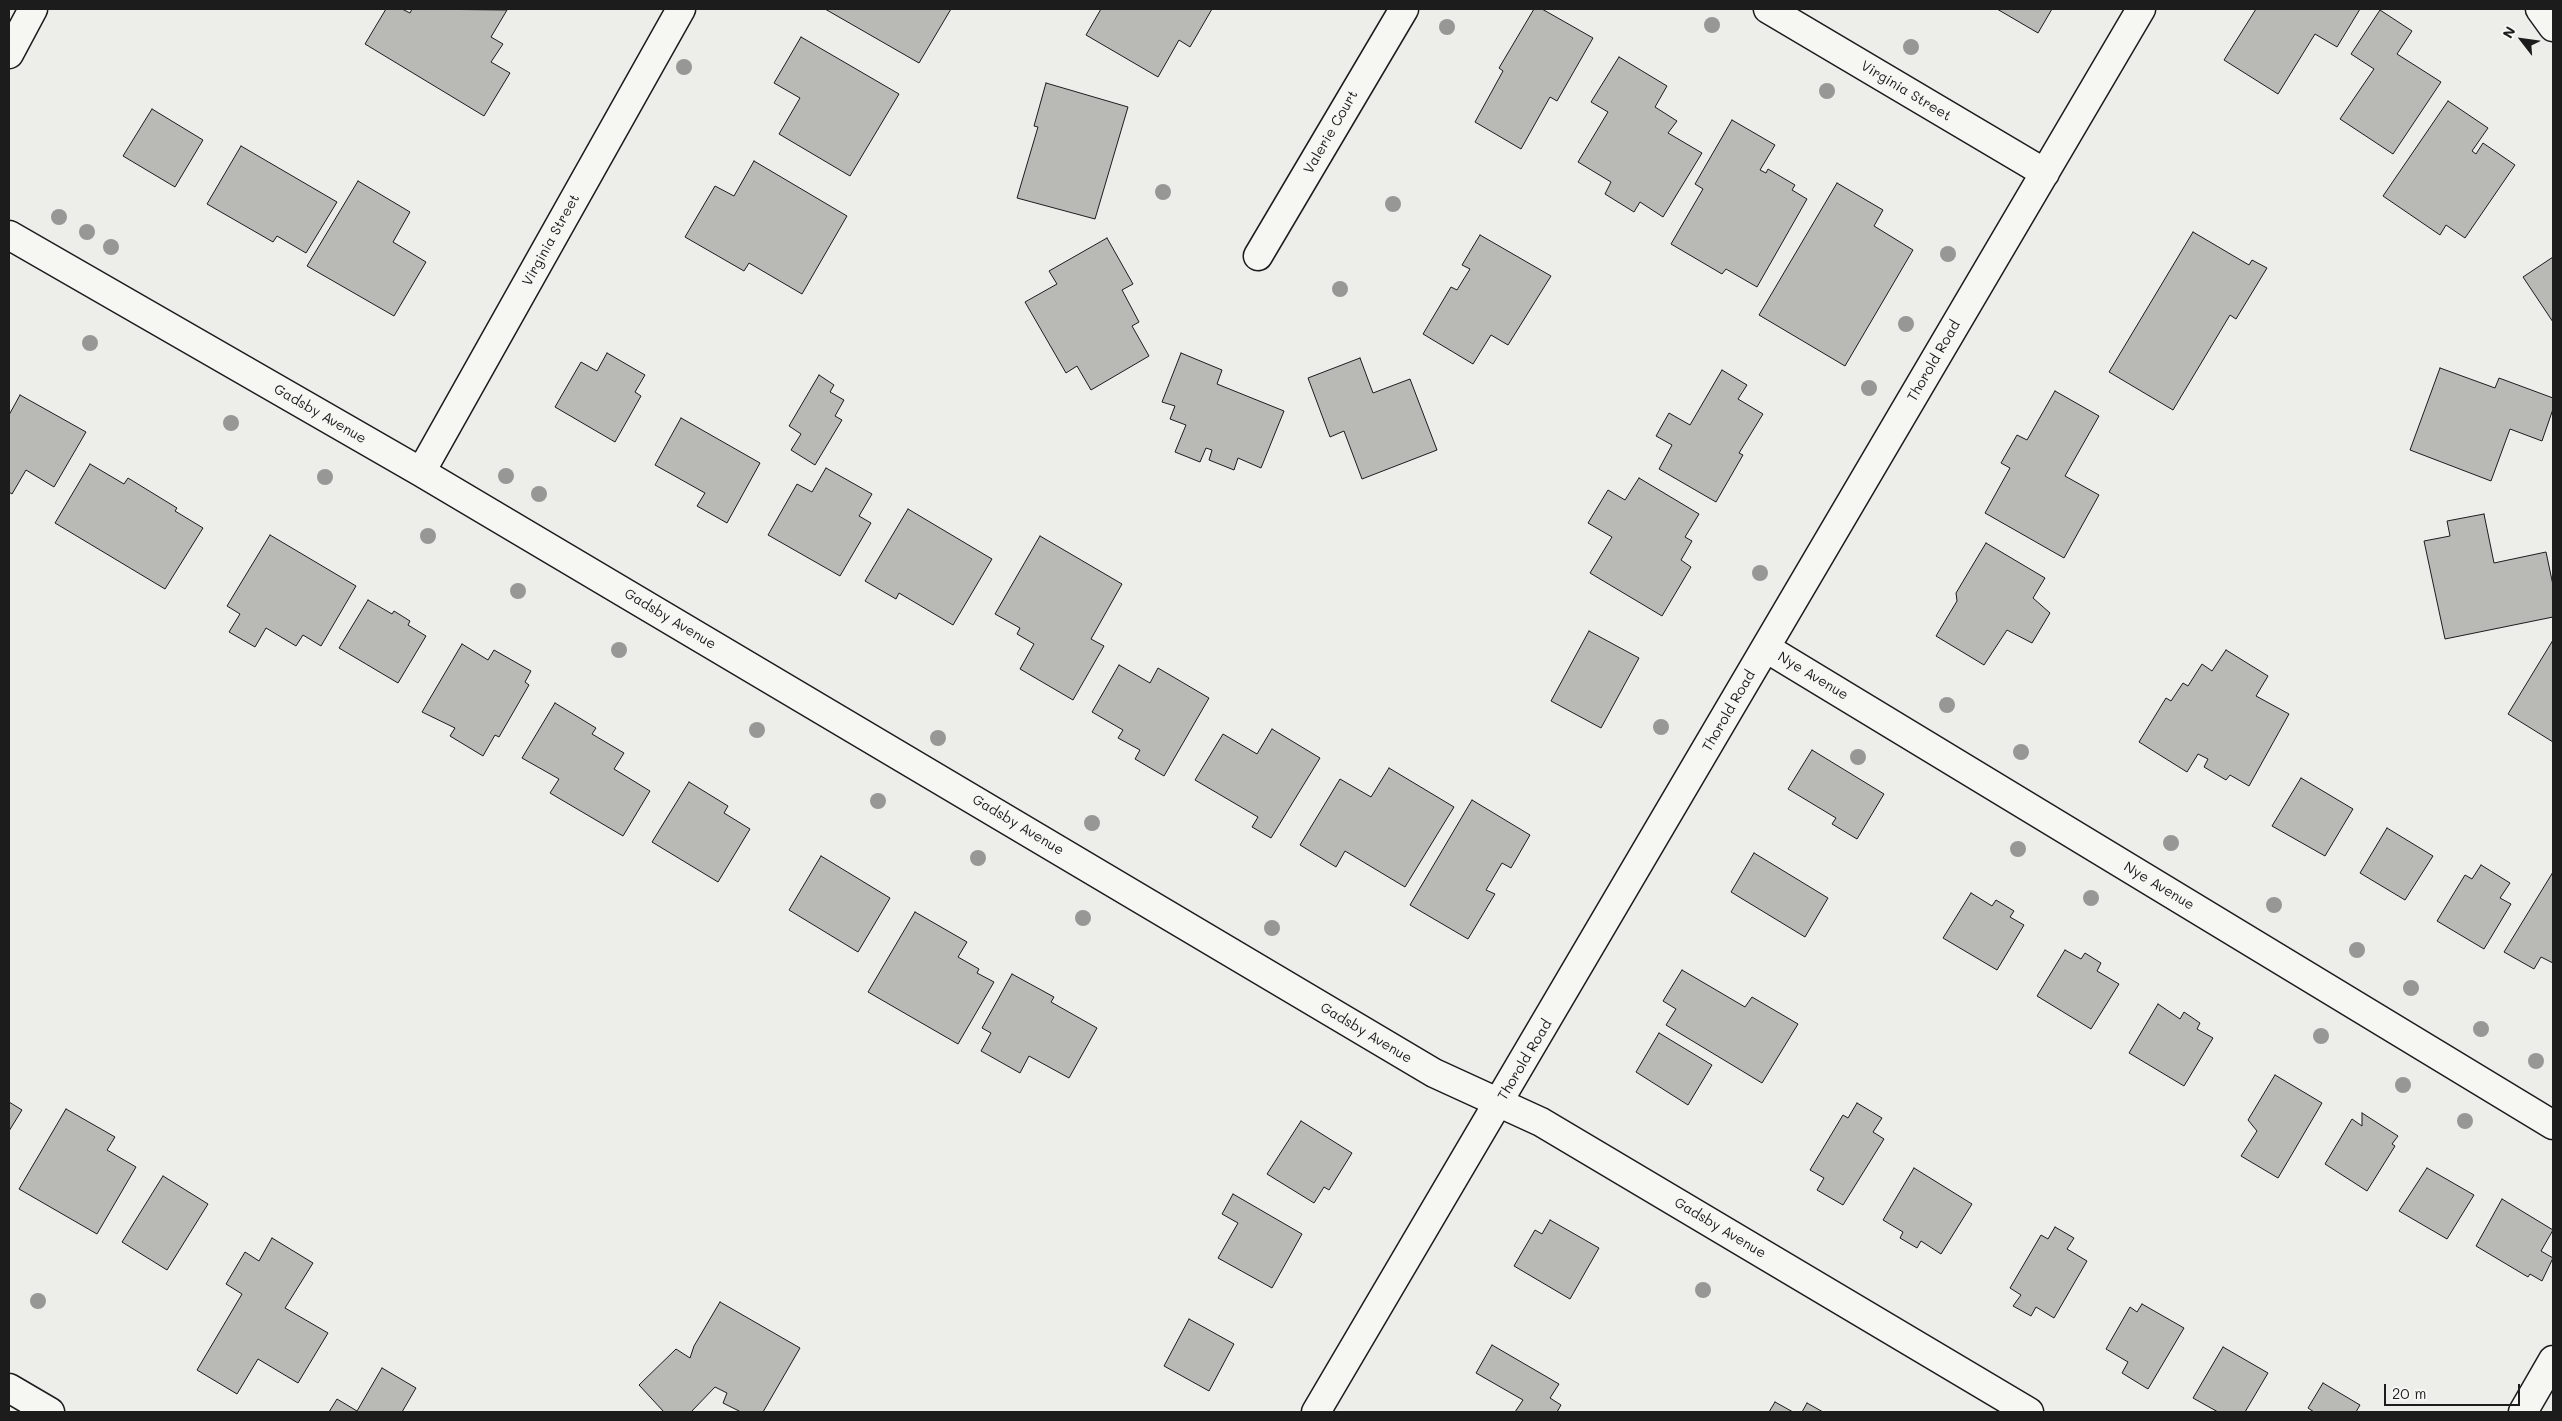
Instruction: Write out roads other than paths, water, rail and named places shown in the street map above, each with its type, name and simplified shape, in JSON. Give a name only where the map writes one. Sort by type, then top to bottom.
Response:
[{"type":"street","points":[[9,54],[33,9]]},
{"type":"street","name":"Virginia Street","points":[[420,472],[681,9]]},
{"type":"street","name":"Valerie Court","points":[[1258,256],[1404,9]]},
{"type":"street","name":"Virginia Street","points":[[1768,9],[2045,173]]},
{"type":"street","name":"Thorold Road","points":[[1316,1412],[2141,9]]},
{"type":"street","points":[[2540,9],[2553,27]]},
{"type":"street","name":"Gadsby Avenue","points":[[9,235],[420,472],[1434,1073],[1541,1122],[2028,1412]]},
{"type":"street","name":"Nye Avenue","points":[[1766,648],[2553,1125]]},
{"type":"street","points":[[2523,1412],[2553,1360]]},
{"type":"street","points":[[9,1388],[50,1412]]}]
